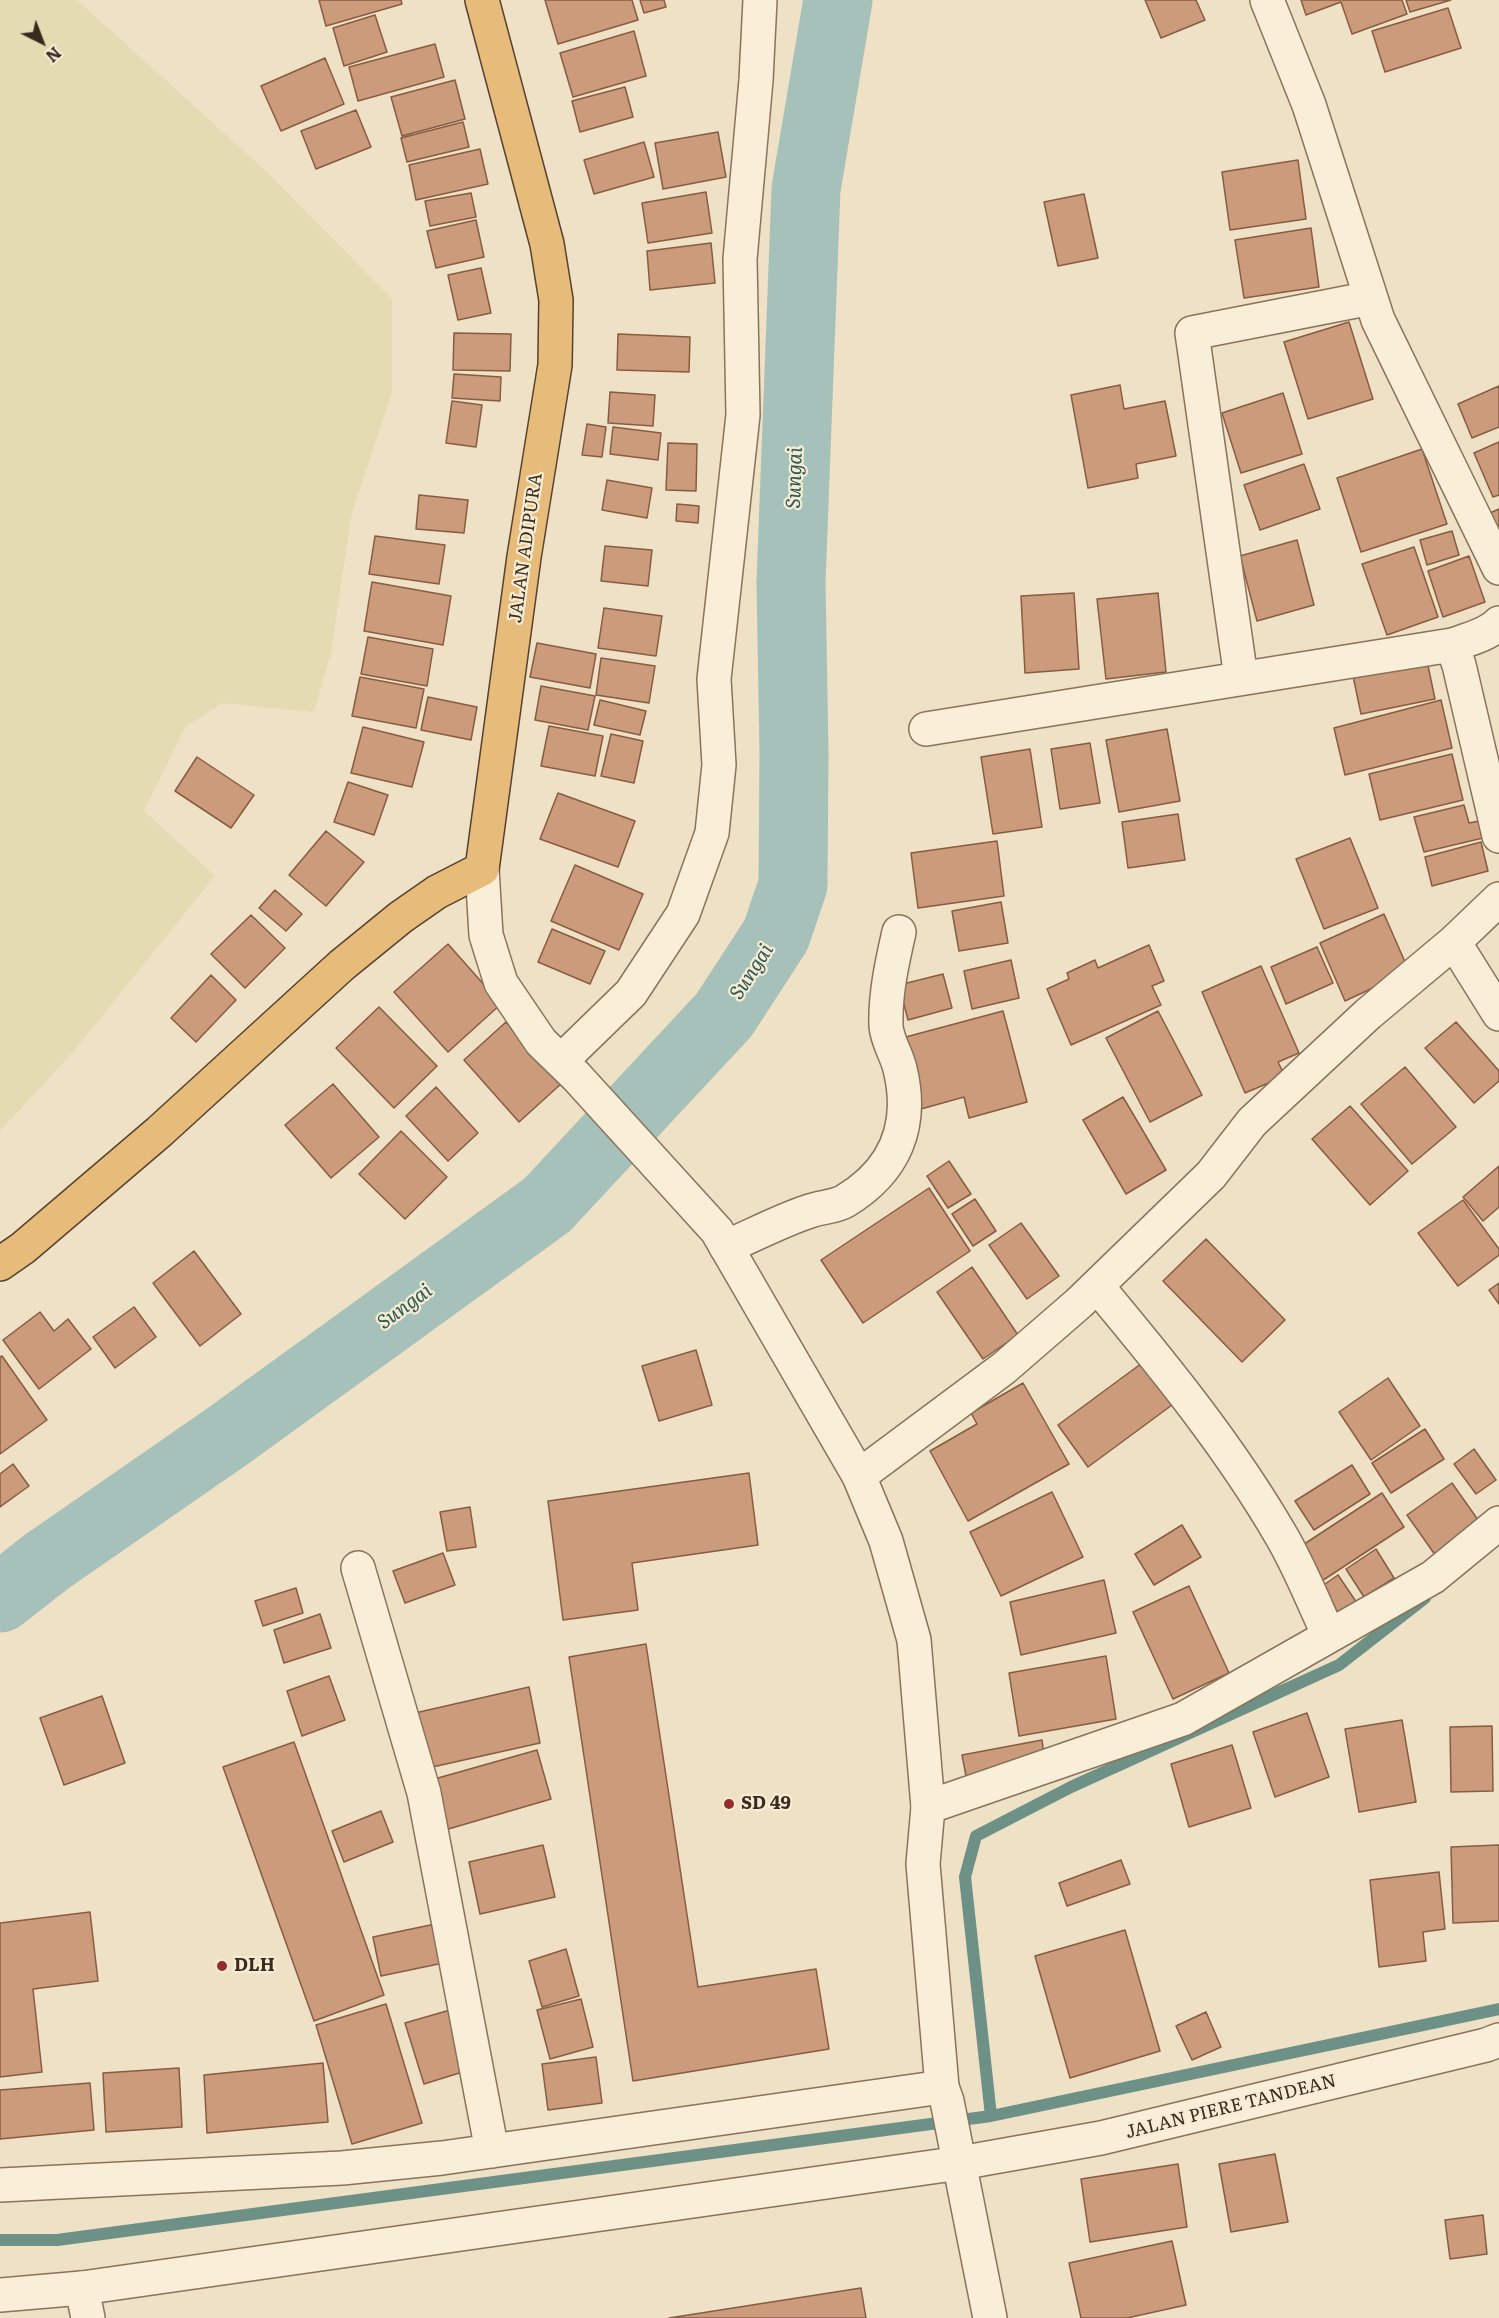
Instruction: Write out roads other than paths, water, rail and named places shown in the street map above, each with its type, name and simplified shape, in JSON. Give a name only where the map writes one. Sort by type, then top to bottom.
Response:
[{"type":"highway","name":"JALAN ADIPURA","points":[[482,0],[547,244],[556,300],[555,364],[524,556],[482,869]]},
{"type":"highway","points":[[0,1264],[97,1187],[359,951],[437,892],[482,869]]},
{"type":"street","points":[[568,1069],[631,993],[683,914],[712,833],[719,765],[714,679],[743,415],[740,259],[756,80],[760,0]]},
{"type":"street","points":[[1267,0],[1309,105],[1378,320],[1499,568]]},
{"type":"street","points":[[1241,678],[1192,333],[1371,298]]},
{"type":"street","points":[[926,729],[1452,645],[1471,639],[1499,623]]},
{"type":"street","points":[[1452,645],[1459,665],[1499,836]]},
{"type":"street","name":"JALAN ADIPURA","points":[[482,869],[486,934],[501,982],[541,1042],[722,1239],[859,1476],[886,1542],[914,1641],[928,1807],[923,1864],[945,2094],[990,2318]]},
{"type":"street","points":[[859,1476],[1004,1368],[1098,1286],[1211,1175],[1252,1122],[1368,1014],[1454,942],[1499,899]]},
{"type":"street","points":[[722,1239],[809,1211],[843,1203],[868,1185],[890,1160],[903,1132],[904,1099],[901,1070],[886,1029],[888,979],[899,932]]},
{"type":"street","points":[[1454,942],[1499,1014]]},
{"type":"street","points":[[1098,1286],[1175,1380],[1245,1480],[1282,1537],[1329,1636]]},
{"type":"street","points":[[928,1807],[1183,1719],[1433,1577],[1499,1523]]},
{"type":"street","points":[[358,1568],[424,1793],[492,2151]]},
{"type":"street","name":"JALAN PIERE TANDEAN","points":[[0,2295],[85,2303],[958,2154],[1101,2138],[1499,2040]]},
{"type":"street","points":[[0,2185],[342,2168],[945,2094]]},
{"type":"waterway","name":"Sungai","points":[[0,1598],[46,1562],[225,1438],[547,1205],[724,1015],[776,935],[793,885],[794,752],[791,582],[806,189],[838,0]]},
{"type":"waterway","points":[[991,2116],[965,1877],[976,1836],[1071,1787],[1339,1665],[1425,1598]]},
{"type":"waterway","points":[[0,2240],[57,2240],[991,2116],[1499,2009]]},
{"type":"place","name":"SD 49","points":[[729,1804]]},
{"type":"place","name":"DLH","points":[[222,1966]]}]
